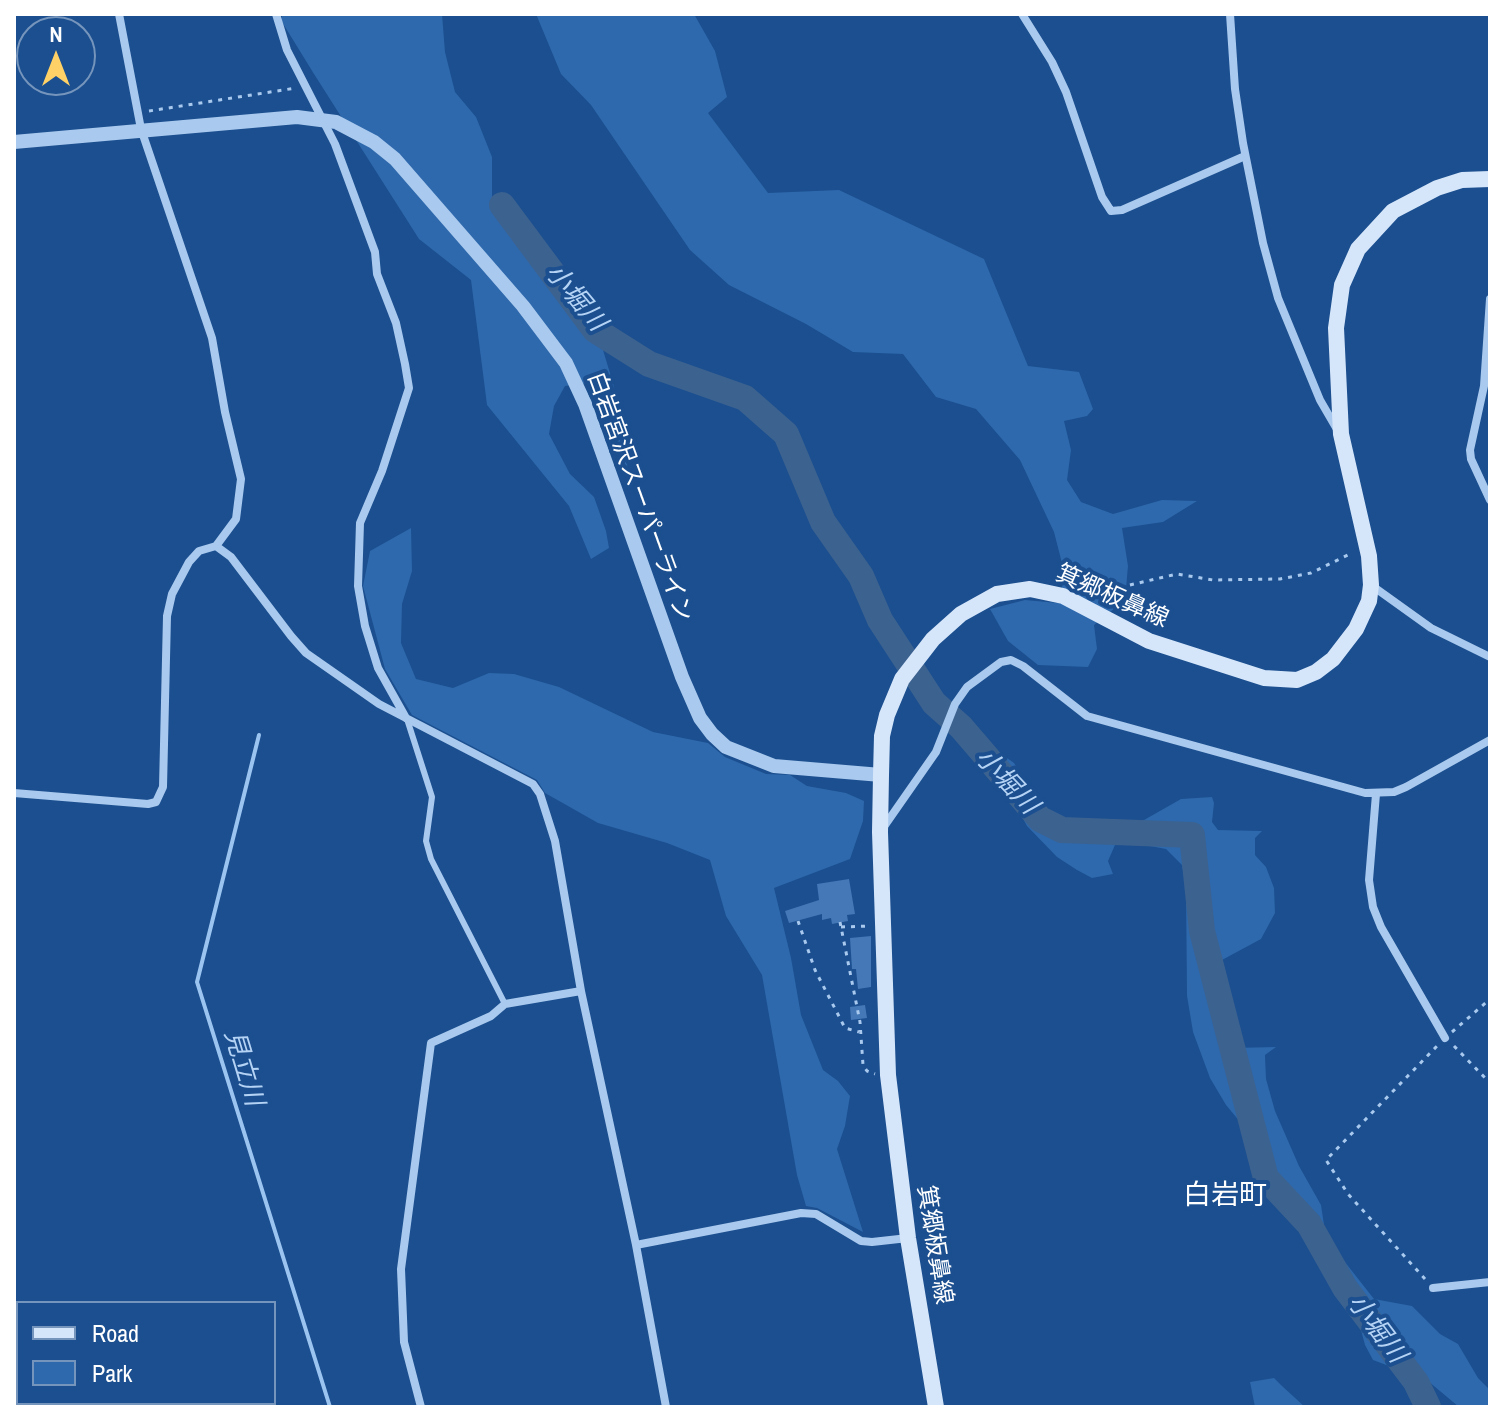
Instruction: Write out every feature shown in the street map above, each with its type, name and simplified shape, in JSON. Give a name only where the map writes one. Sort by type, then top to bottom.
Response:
[{"type":"main road","name":"箕郷板鼻線","points":[[936,1407],[908,1238],[888,1075],[880,832],[882,736],[902,679],[933,639],[950,623],[986,599],[1007,591],[1042,590],[1076,603],[1149,641],[1264,678],[1297,680],[1316,672],[1333,659],[1369,601],[1371,585],[1366,547],[1341,434],[1337,397],[1338,308],[1342,285],[1358,249],[1383,220],[1415,198],[1462,180],[1490,179]]},
{"type":"street","points":[[14,793],[148,804],[156,802],[163,787],[167,616],[172,594],[189,562],[199,551],[216,546],[236,519],[241,479],[212,338],[141,129],[119,14]]},
{"type":"street","points":[[276,14],[287,50],[335,144],[375,252],[377,274],[396,323],[409,388],[382,471],[363,512],[358,573],[365,626],[378,668],[407,718]]},
{"type":"street","points":[[1022,14],[1052,62],[1066,92],[1102,197],[1111,211],[1122,210],[1245,156]]},
{"type":"street","points":[[1230,14],[1235,89],[1263,243],[1278,298],[1320,400],[1341,434]]},
{"type":"street","name":"白岩宮沢スーパーライン","points":[[14,142],[297,117],[336,122],[374,142],[395,159],[523,306],[552,342],[576,382],[682,677],[700,718],[712,734],[726,747],[774,766],[881,775]]},
{"type":"street","points":[[1490,299],[1484,386],[1470,450],[1471,459],[1490,500]]},
{"type":"street","points":[[216,546],[231,557],[306,653],[379,704],[533,784],[540,794],[555,841],[581,991],[636,1245],[666,1407]]},
{"type":"street","points":[[1371,585],[1431,628],[1489,654]]},
{"type":"street","points":[[880,832],[936,752],[955,704],[967,687],[1001,662],[1011,660],[1087,716],[1376,794],[1406,787],[1490,740]]},
{"type":"street","points":[[1376,794],[1369,880],[1373,907],[1381,927],[1445,1038]]},
{"type":"street","points":[[421,1407],[404,1342],[401,1269],[433,1040],[491,1016],[505,1004],[581,991]]},
{"type":"street","points":[[636,1245],[801,1213],[816,1214],[861,1241],[908,1238]]},
{"type":"street","points":[[1433,1288],[1490,1282]]},
{"type":"lane","points":[[407,718],[432,797],[426,841],[431,859],[505,1004]]},
{"type":"path","points":[[138,113],[304,87]]},
{"type":"path","points":[[1076,603],[1095,592],[1177,574],[1213,580],[1280,579],[1311,573],[1366,547]]},
{"type":"path","points":[[798,921],[815,970],[845,1028],[861,1032]]},
{"type":"path","points":[[883,926],[840,925],[861,1032],[863,1065],[876,1075],[888,1075]]},
{"type":"path","points":[[1433,1288],[1348,1194],[1326,1160],[1351,1137],[1406,1075],[1490,999]]},
{"type":"path","points":[[1445,1038],[1490,1083]]},
{"type":"green space","points":[[282,14],[442,14],[445,52],[455,92],[476,117],[492,157],[492,205],[603,350],[613,383],[629,476],[595,382],[565,386],[554,406],[549,434],[570,474],[594,497],[606,531],[609,548],[591,559],[569,506],[487,405],[471,280],[419,239],[282,22]]},
{"type":"green space","points":[[536,14],[694,14],[715,51],[727,97],[708,113],[768,193],[839,190],[984,259],[1028,366],[1079,372],[1093,409],[1087,416],[1064,421],[1071,450],[1067,480],[1081,502],[1113,514],[1162,500],[1197,501],[1163,522],[1122,528],[1128,566],[1125,600],[1094,625],[1097,649],[1088,667],[1038,665],[1008,641],[990,609],[1025,600],[1058,603],[1065,575],[1054,532],[1020,460],[976,409],[936,397],[903,354],[853,352],[729,285],[690,250],[591,105],[561,74]]},
{"type":"green space","points":[[411,528],[412,571],[402,604],[401,643],[416,679],[453,688],[489,673],[514,674],[559,687],[653,732],[708,743],[725,757],[766,774],[790,775],[807,786],[846,793],[864,801],[863,821],[850,859],[774,888],[801,1015],[823,1070],[838,1081],[850,1096],[837,1149],[863,1232],[817,1208],[806,1206],[797,1175],[762,975],[726,916],[710,860],[667,843],[598,823],[545,793],[537,780],[412,715],[385,669],[363,586],[370,551]]},
{"type":"green space","points":[[967,739],[981,739],[1014,763],[1043,807],[1063,822],[1128,824],[1144,820],[1181,799],[1212,797],[1212,822],[1218,830],[1262,831],[1255,838],[1255,855],[1266,867],[1274,888],[1275,913],[1261,939],[1222,960],[1233,1048],[1276,1047],[1265,1055],[1266,1079],[1275,1111],[1299,1166],[1321,1205],[1326,1238],[1374,1299],[1412,1306],[1440,1334],[1458,1344],[1478,1378],[1490,1390],[1490,1407],[1459,1407],[1416,1371],[1397,1369],[1373,1360],[1358,1319],[1344,1293],[1314,1242],[1284,1208],[1256,1141],[1226,1105],[1210,1078],[1193,1032],[1187,996],[1186,887],[1182,865],[1166,849],[1139,844],[1115,845],[1108,861],[1113,874],[1092,878],[1077,870],[1057,857],[1027,826],[1018,809],[970,754]]},
{"type":"green space","points":[[1274,1378],[1305,1407],[1255,1407],[1250,1382]]},
{"type":"building","points":[[849,879],[855,914],[847,915],[848,921],[832,924],[831,918],[822,920],[822,914],[789,923],[785,911],[819,900],[817,884]]},
{"type":"building","points":[[871,936],[871,987],[858,989],[856,969],[852,969],[850,938]]},
{"type":"building","points":[[865,1005],[867,1018],[851,1020],[850,1007]]},
{"type":"waterway","name":"小堀川","points":[[502,205],[595,330],[649,364],[745,398],[786,434],[823,522],[861,576],[880,620],[934,703],[961,727],[1040,819],[1062,830],[1192,835],[1202,931],[1266,1178],[1309,1224],[1345,1288],[1416,1382],[1428,1407]]},
{"type":"waterway","name":"見立川","points":[[259,735],[197,982],[330,1407]]},
{"type":"district","name":"白岩町","points":[[1225,1196]]}]
